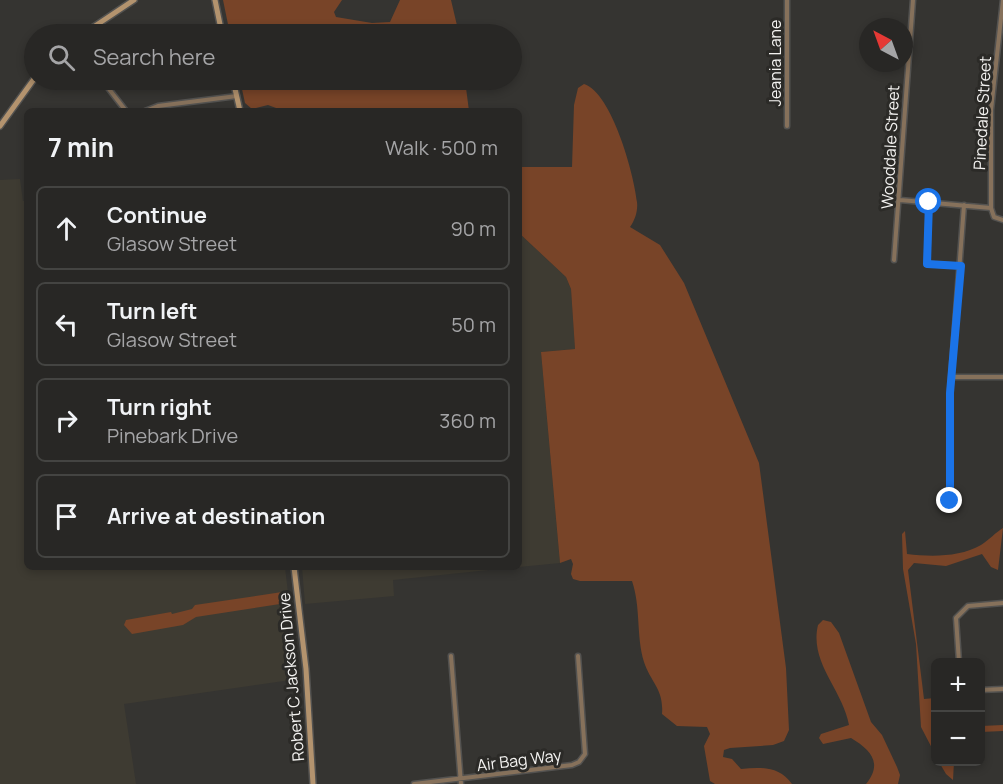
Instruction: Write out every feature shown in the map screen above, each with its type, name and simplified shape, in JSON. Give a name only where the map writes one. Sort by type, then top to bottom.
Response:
[{"type":"main road","points":[[98,24],[134,0]]},
{"type":"main road","points":[[215,0],[220,24]]},
{"type":"main road","points":[[0,126],[26,90]]},
{"type":"main road","points":[[236,90],[239,108]]},
{"type":"main road","name":"Robert C Jackson Drive","points":[[294,570],[306,669],[313,784]]},
{"type":"street","name":"Jeania Lane","points":[[787,0],[787,126]]},
{"type":"street","name":"Wooddale Street","points":[[894,260],[913,0]]},
{"type":"street","name":"Pinedale Street","points":[[991,208],[991,110],[1003,0]]},
{"type":"street","points":[[110,90],[124,108]]},
{"type":"street","points":[[153,108],[237,96]]},
{"type":"street","points":[[900,200],[991,208],[994,217],[1003,220]]},
{"type":"street","points":[[929,202],[927,264],[961,266]]},
{"type":"street","points":[[950,501],[950,393],[964,205]]},
{"type":"street","points":[[952,377],[1003,377]]},
{"type":"street","points":[[959,658],[956,618],[968,606],[1003,603]]},
{"type":"street","points":[[451,656],[461,782]]},
{"type":"street","name":"Air Bag Way","points":[[414,784],[461,782],[579,762],[585,754],[578,656]]},
{"type":"street","points":[[985,690],[1003,688]]},
{"type":"shaded area","points":[[223,0],[342,0],[334,12],[336,17],[372,23],[390,22],[400,0],[451,0],[457,24],[228,24]]},
{"type":"shaded area","points":[[584,84],[594,91],[604,102],[612,118],[620,136],[635,189],[636,215],[630,227],[660,245],[684,283],[759,463],[786,668],[789,730],[784,741],[773,745],[730,748],[724,750],[723,757],[732,759],[741,769],[762,768],[775,771],[792,784],[715,784],[710,781],[704,746],[710,734],[707,727],[677,726],[662,714],[659,692],[644,662],[637,601],[632,581],[580,581],[573,579],[571,559],[560,563],[541,352],[575,349],[571,289],[566,277],[522,236],[522,167],[572,167],[574,105],[578,88]]},
{"type":"shaded area","points":[[242,90],[466,90],[469,108],[276,108],[268,105],[251,108],[245,103]]},
{"type":"shaded area","points":[[20,179],[24,201],[24,570],[285,570],[298,679],[124,704],[136,784],[0,784],[0,180]]},
{"type":"shaded area","points":[[522,236],[566,277],[571,289],[575,349],[541,352],[560,563],[522,567]]},
{"type":"shaded area","points":[[1003,528],[998,570],[991,567],[982,554],[946,566],[914,563],[908,570],[924,699],[931,698],[931,746],[921,727],[916,644],[903,569],[902,534],[905,531],[907,554],[945,555],[964,552],[984,543]]},
{"type":"shaded area","points":[[302,570],[489,570],[393,580],[394,596],[305,604]]},
{"type":"shaded area","points":[[282,592],[284,600],[280,604],[196,617],[183,625],[132,634],[124,625],[126,620],[171,612],[172,614],[192,609],[195,605]]},
{"type":"shaded area","points":[[823,620],[831,622],[839,633],[871,722],[882,735],[897,767],[900,775],[898,784],[866,784],[874,770],[874,763],[869,752],[851,738],[823,744],[819,738],[821,734],[849,725],[846,712],[818,652],[818,625]]},
{"type":"shaded area","points":[[1003,725],[1003,731],[985,732],[985,726]]},
{"type":"shaded area","points":[[941,766],[954,766],[953,780]]},
{"type":"route","points":[[929,202],[927,264],[961,266],[950,393],[950,501]]}]
